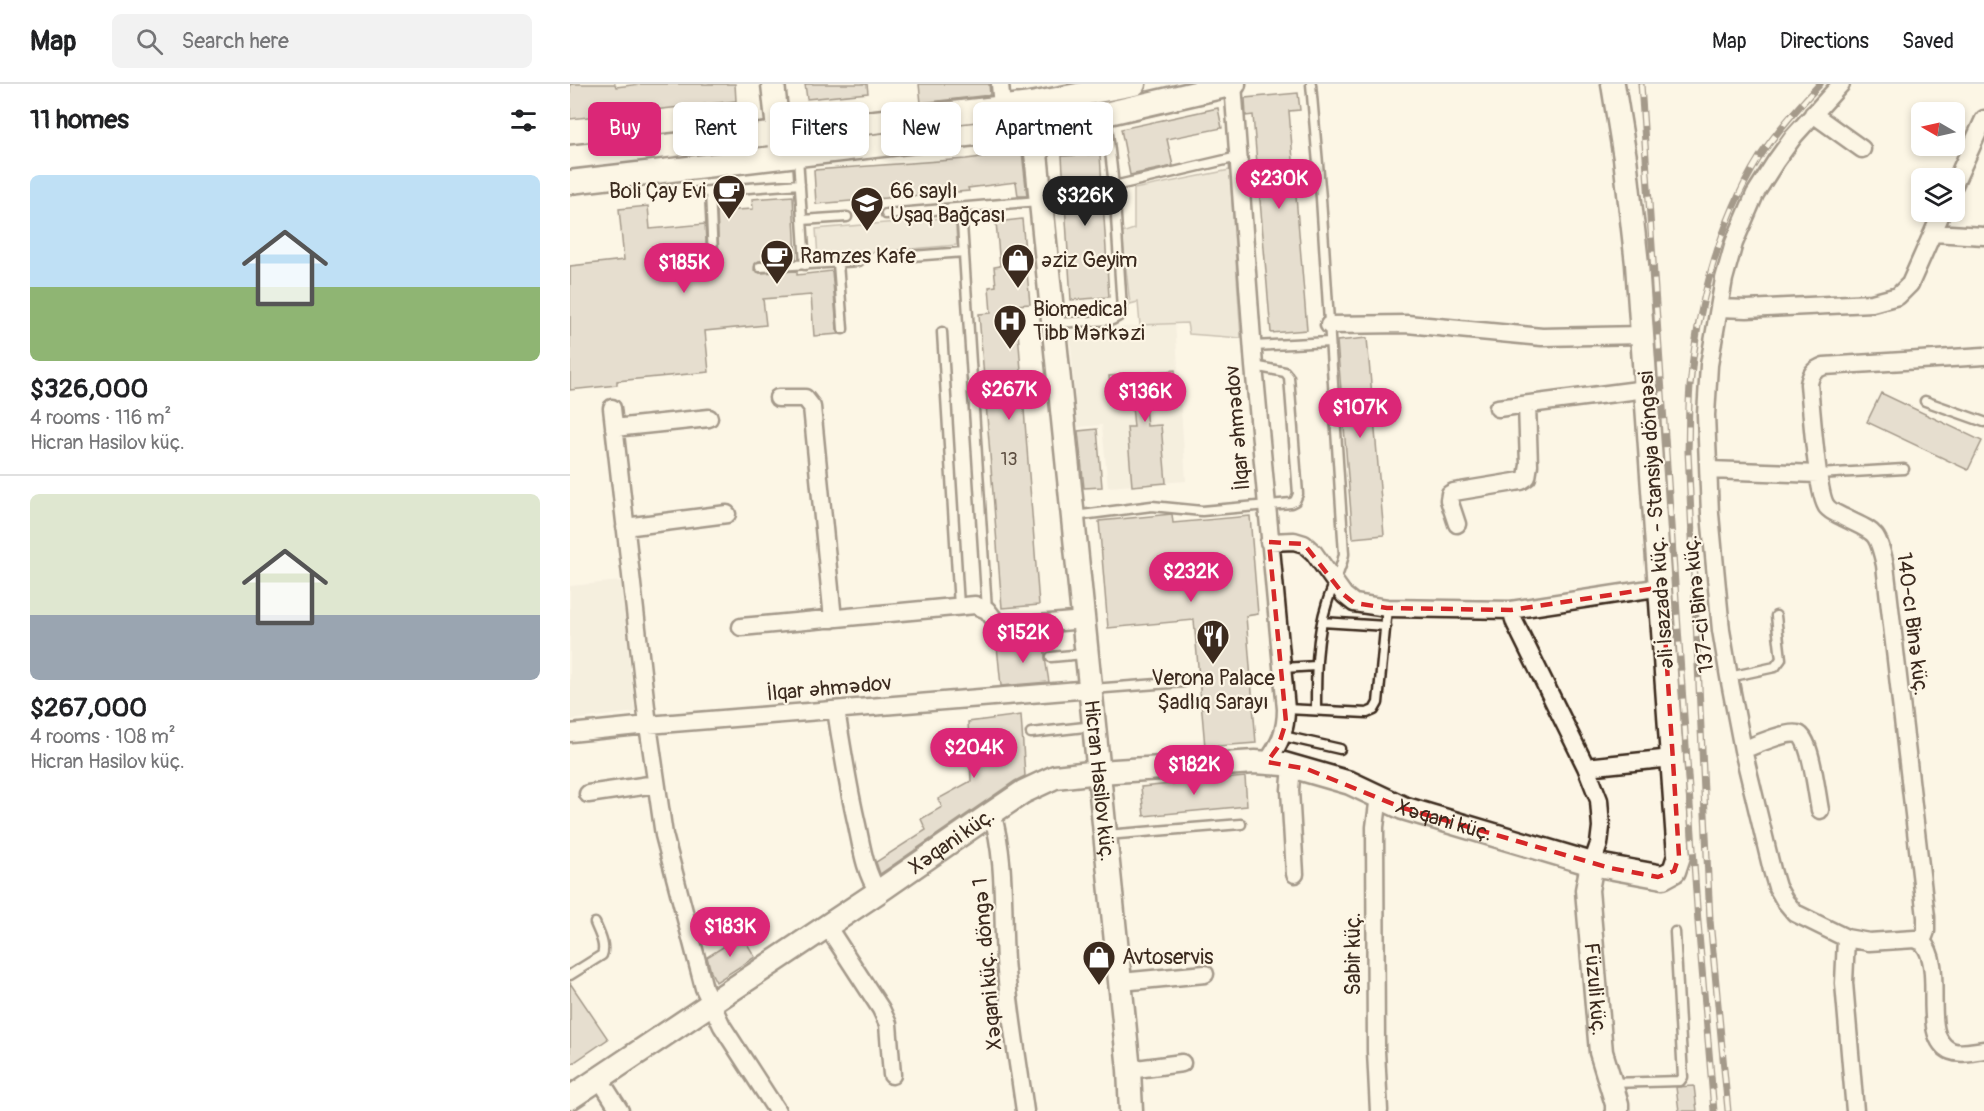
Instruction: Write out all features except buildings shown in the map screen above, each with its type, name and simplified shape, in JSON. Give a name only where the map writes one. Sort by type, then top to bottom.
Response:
[{"type":"street","points":[[773,84],[779,102]]},
{"type":"street","points":[[1000,84],[1002,102]]},
{"type":"street","points":[[1041,102],[1134,84]]},
{"type":"street","points":[[1113,112],[1233,84]]},
{"type":"street","name":"İlqar Əhmədov","points":[[1233,84],[1254,366],[1286,709],[1283,736],[1267,762]]},
{"type":"street","name":"Əli İsazadə küç. - Stansiya döngəsi","points":[[1592,864],[1658,877],[1669,875],[1674,871],[1680,856],[1662,587],[1632,208],[1613,84]]},
{"type":"street","name":"137-ci Binə küç.","points":[[1841,84],[1813,114],[1776,162],[1755,194],[1734,243],[1709,365],[1706,415],[1710,514],[1716,580],[1729,677],[1743,750],[1772,870],[1785,901],[1795,913],[1804,919],[1846,938],[1869,942],[1915,939],[1922,942]]},
{"type":"street","points":[[869,123],[973,110]]},
{"type":"street","points":[[1813,114],[1862,149]]},
{"type":"street","points":[[1962,168],[1984,119]]},
{"type":"street","points":[[570,157],[770,134]]},
{"type":"street","points":[[570,183],[973,134]]},
{"type":"street","name":"Hicran Hasilov küç.","points":[[1037,156],[1106,835],[1131,1111]]},
{"type":"street","points":[[1719,308],[1747,309],[1872,303],[1898,296],[1910,284],[1938,222]]},
{"type":"street","points":[[1933,233],[1984,236]]},
{"type":"street","points":[[1330,333],[1407,324],[1542,337],[1643,335]]},
{"type":"street","name":"140-cı Binə küç.","points":[[1922,942],[1926,931],[1926,917],[1886,565],[1878,537],[1827,507],[1823,500],[1818,474],[1809,384],[1815,370],[1824,366],[1984,356]]},
{"type":"street","points":[[1498,408],[1646,389]]},
{"type":"street","points":[[778,398],[805,398],[812,407],[833,620]]},
{"type":"street","points":[[1457,524],[1449,500],[1450,494],[1521,481],[1527,477],[1529,465],[1527,405]]},
{"type":"street","points":[[612,408],[648,725],[664,835],[698,970],[710,1003],[722,1026],[777,1111]]},
{"type":"street","points":[[614,428],[709,418]]},
{"type":"street","points":[[1709,470],[1818,474]]},
{"type":"street","points":[[625,527],[727,514]]},
{"type":"street","points":[[1269,542],[1294,541],[1304,544],[1344,595],[1354,603],[1387,608],[1511,610],[1662,587]]},
{"type":"street","points":[[741,627],[975,605],[987,610],[1001,624],[1015,626],[1084,620]]},
{"type":"street","points":[[1511,610],[1515,623],[1586,767],[1599,800],[1601,812],[1599,844],[1592,864]]},
{"type":"street","name":"İlqar Əhmədov","points":[[570,733],[1091,689]]},
{"type":"street","points":[[836,710],[851,800],[865,864],[869,877],[878,892]]},
{"type":"street","points":[[1743,750],[1786,735],[1797,734],[1804,738],[1809,750],[1820,810]]},
{"type":"street","points":[[1586,767],[1672,758]]},
{"type":"street","name":"Xəqani küç.","points":[[570,1098],[1023,792],[1055,777],[1099,772],[1267,762],[1292,765],[1350,783],[1403,808],[1592,864]]},
{"type":"street","points":[[1292,765],[1290,790],[1295,874]]},
{"type":"street","points":[[588,794],[656,784]]},
{"type":"street","name":"Sabir küç.","points":[[1379,796],[1375,839],[1379,1111]]},
{"type":"street","name":"Xəqani küç. döngə 1","points":[[992,813],[999,847],[1005,961],[1025,1111]]},
{"type":"street","name":"Füzuli küç.","points":[[1592,864],[1587,890],[1601,1052],[1617,1104],[1617,1111]]},
{"type":"street","points":[[827,926],[888,1024],[892,1075]]},
{"type":"street","points":[[1846,938],[1844,983],[1855,1111]]},
{"type":"street","points":[[1922,942],[1927,947],[1931,963],[1935,1029],[1938,1039],[1952,1052],[1984,1050]]},
{"type":"street","points":[[1120,982],[1205,974]]},
{"type":"street","points":[[1129,1070],[1182,1063]]},
{"type":"street","points":[[599,1078],[620,1111]]},
{"type":"lane","points":[[1311,84],[1344,554],[1322,622],[1316,666],[1316,709]]},
{"type":"lane","points":[[1054,323],[1112,320],[1119,316],[1122,309],[1111,156]]},
{"type":"lane","points":[[789,157],[800,184],[805,265]]},
{"type":"lane","points":[[1114,186],[1238,157]]},
{"type":"lane","points":[[697,192],[800,184]]},
{"type":"lane","points":[[710,191],[713,257]]},
{"type":"lane","points":[[886,214],[1041,201]]},
{"type":"lane","points":[[961,208],[987,610]]},
{"type":"lane","points":[[802,220],[847,217]]},
{"type":"lane","points":[[899,257],[964,252]]},
{"type":"lane","points":[[760,267],[859,261]]},
{"type":"lane","points":[[838,263],[843,329]]},
{"type":"lane","points":[[942,332],[959,606]]},
{"type":"lane","points":[[1253,346],[1330,333]]},
{"type":"lane","points":[[1074,516],[1152,507],[1202,511],[1295,501],[1298,494],[1289,377],[1285,372],[1254,366]]},
{"type":"lane","points":[[1925,401],[1984,422]]},
{"type":"lane","points":[[1818,474],[1904,468]]},
{"type":"lane","points":[[1286,709],[1366,712],[1374,710],[1378,703],[1387,608]]},
{"type":"lane","points":[[1729,677],[1776,667],[1780,659],[1776,616]]},
{"type":"lane","points":[[1322,622],[1386,626]]},
{"type":"lane","points":[[1052,657],[1088,654]]},
{"type":"lane","points":[[1283,669],[1316,666]]},
{"type":"lane","points":[[1091,689],[1185,682]]},
{"type":"lane","points":[[1031,732],[1095,726]]},
{"type":"lane","points":[[1283,736],[1340,750]]},
{"type":"lane","points":[[1106,835],[1241,825]]},
{"type":"lane","points":[[570,975],[602,955],[604,950],[595,923]]},
{"type":"lane","points":[[1611,1083],[1680,1081],[1683,1077],[1675,932]]},
{"type":"highlighted area","points":[[1269,542],[1304,544],[1344,595],[1354,603],[1387,608],[1511,610],[1662,587],[1679,856],[1674,871],[1658,877],[1610,868],[1403,808],[1307,769],[1267,762],[1278,747],[1286,722]]},
{"type":"shaded area","points":[[1230,170],[1241,338],[1189,334],[1187,323],[1140,325],[1138,302],[1130,304],[1122,233],[1134,229],[1134,189]]},
{"type":"shaded area","points":[[955,217],[957,245],[818,257],[816,229]]},
{"type":"shaded area","points":[[1175,323],[1186,481],[1108,487],[1102,425],[1077,427],[1070,331]]},
{"type":"shaded area","points":[[621,581],[635,712],[570,720],[570,586]]},
{"type":"railway","points":[[1641,84],[1698,922],[1714,1111]]},
{"type":"railway","points":[[1728,1111],[1710,920],[1688,451],[1690,387],[1704,298],[1732,210],[1759,158],[1820,84]]},
{"type":"place","name":"Boli Çay Evi","points":[[729,220]]},
{"type":"place","name":"66 saylı Uşaq Bağçası","points":[[867,232]]},
{"type":"place","name":"Ramzes Kafe","points":[[777,285]]},
{"type":"place","name":"Əziz Geyim","points":[[1018,289]]},
{"type":"place","name":"Biomedical Tibb Mərkəzi","points":[[1010,350]]},
{"type":"place","name":"Verona Palace Şadlıq Sarayı","points":[[1213,665]]},
{"type":"place","name":"Avtoservis","points":[[1099,986]]}]
